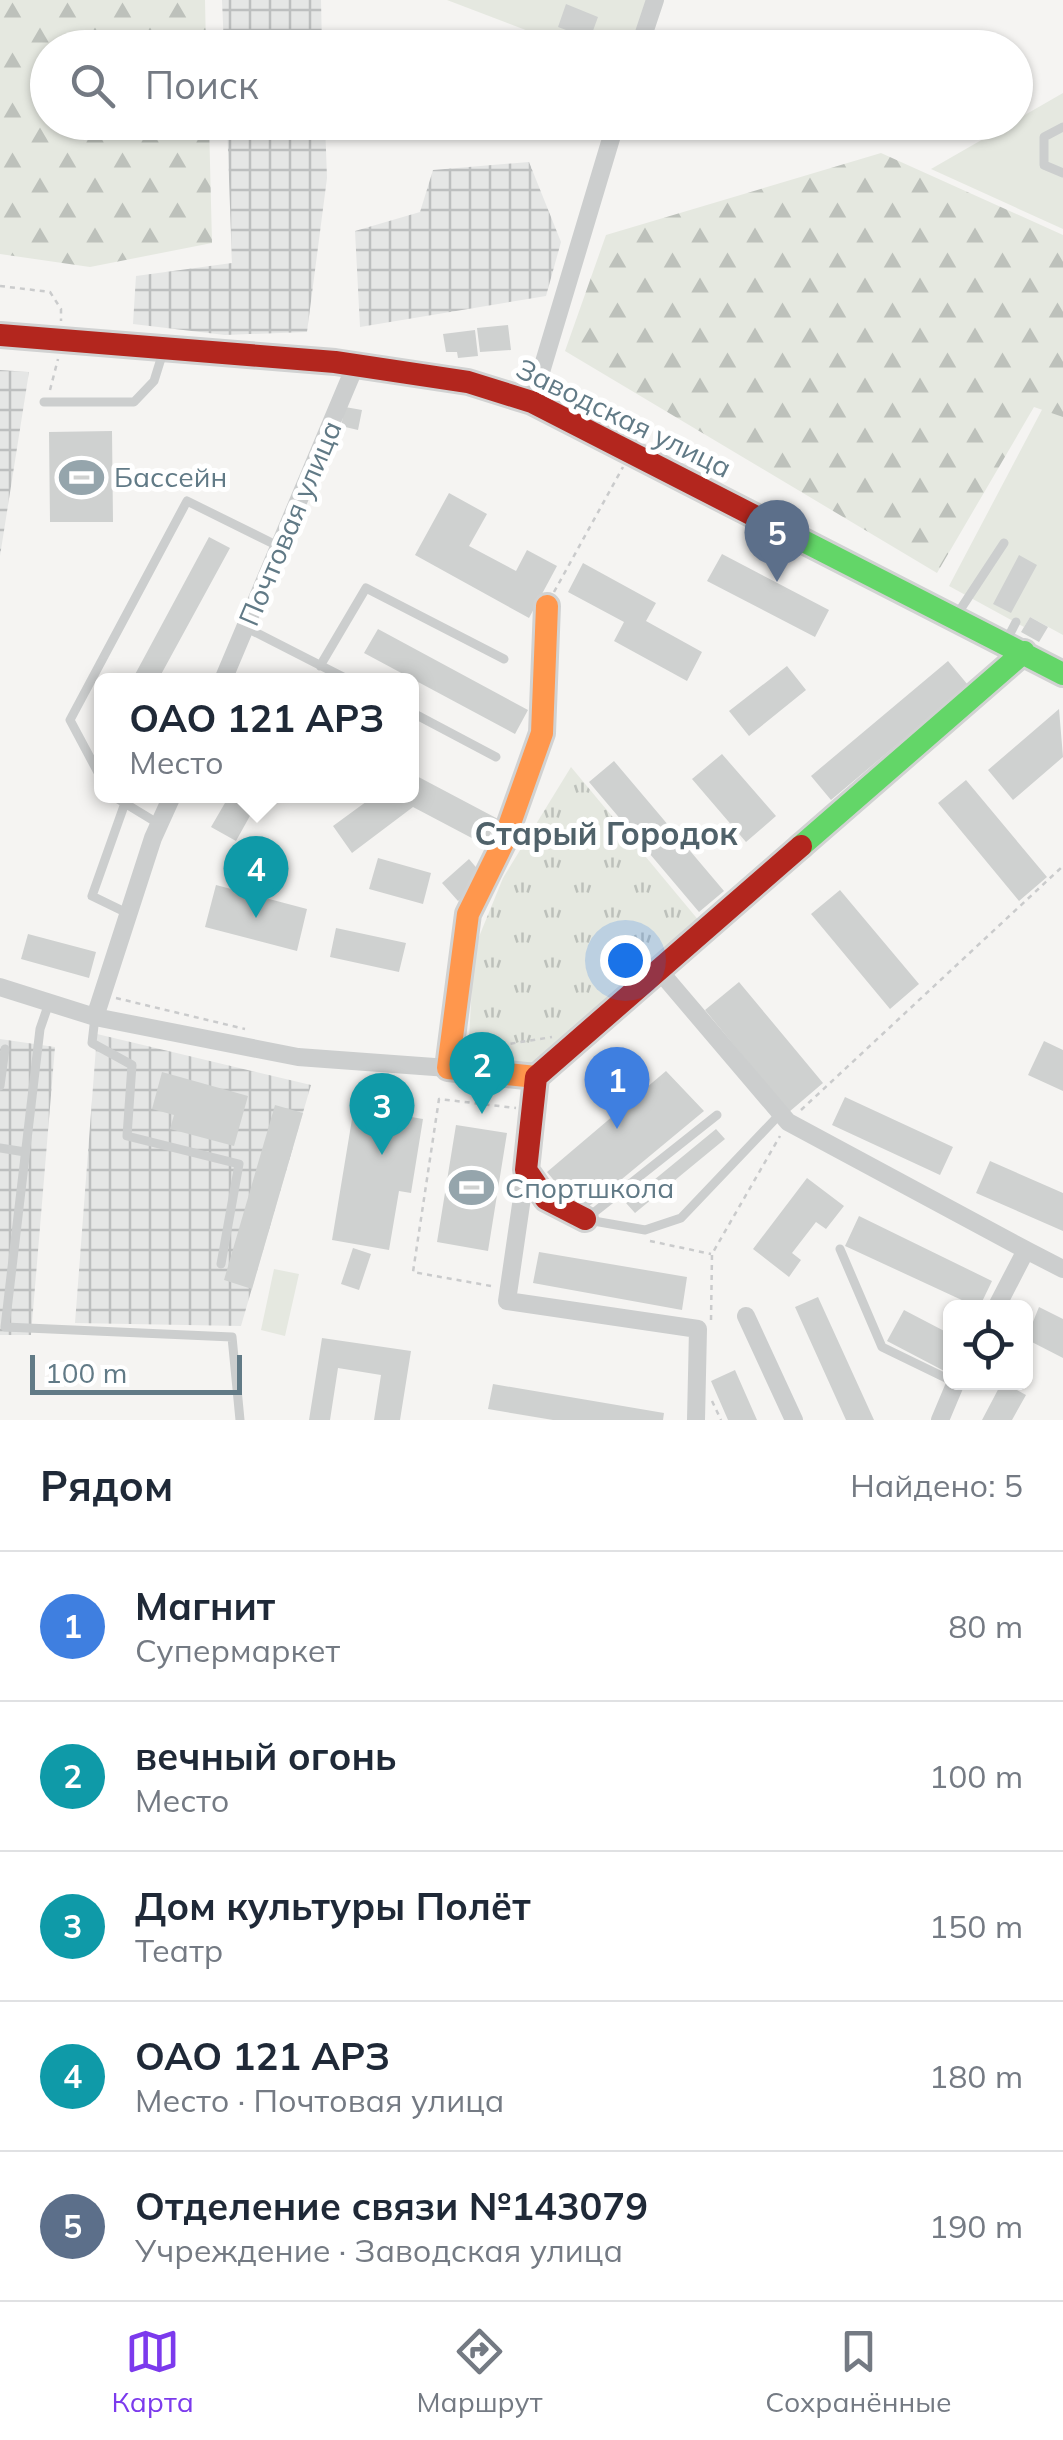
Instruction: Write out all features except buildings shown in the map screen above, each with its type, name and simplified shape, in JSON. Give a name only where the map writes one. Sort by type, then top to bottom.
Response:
[{"type":"street","points":[[645,30],[654,0]]},
{"type":"street","points":[[532,402],[611,140]]},
{"type":"street","name":"Заводская улица","points":[[0,335],[445,375],[532,402],[956,618],[1015,639],[1063,674]]},
{"type":"street","name":"Почтовая улица","points":[[226,673],[356,364]]},
{"type":"street","points":[[449,1060],[468,914],[503,842],[542,733],[546,606]]},
{"type":"street","points":[[696,1420],[698,1329],[507,1302],[536,1077],[1015,639]]},
{"type":"street","points":[[94,1017],[169,803]]},
{"type":"street","points":[[657,968],[784,1118],[1063,1268]]},
{"type":"street","points":[[0,986],[94,1017],[298,1057],[449,1060],[536,1077]]},
{"type":"street","points":[[526,1170],[546,1199],[585,1220]]},
{"type":"street","points":[[1000,1300],[1026,1250]]},
{"type":"street","points":[[746,1316],[794,1420]]},
{"type":"street","points":[[940,1420],[951,1390]]},
{"type":"lane","points":[[1063,127],[1044,136],[1044,166],[1063,173]]},
{"type":"lane","points":[[44,402],[134,402],[154,380],[164,347]]},
{"type":"lane","points":[[95,673],[188,502],[280,548]]},
{"type":"lane","points":[[956,618],[1004,543]]},
{"type":"lane","points":[[320,666],[366,588],[504,659]]},
{"type":"lane","points":[[247,628],[334,673]]},
{"type":"lane","points":[[94,676],[70,720],[94,765]]},
{"type":"lane","points":[[419,716],[496,756]]},
{"type":"lane","points":[[128,913],[92,896],[125,803],[159,824]]},
{"type":"lane","points":[[49,1004],[40,1029],[4,1327],[232,1337],[240,1420]]},
{"type":"lane","points":[[94,1017],[92,1043],[132,1065],[127,1136],[239,1164],[221,1264]]},
{"type":"lane","points":[[0,1086],[5,1048]]},
{"type":"lane","points":[[585,1220],[717,1115]]},
{"type":"lane","points":[[585,1220],[645,1230],[681,1218],[784,1118]]},
{"type":"lane","points":[[0,1148],[26,1152]]},
{"type":"lane","points":[[0,1233],[16,1234]]},
{"type":"lane","points":[[840,1249],[882,1346],[943,1376]]},
{"type":"path","points":[[546,606],[630,452]]},
{"type":"path","points":[[711,1333],[712,1254],[784,1118],[1063,866]]},
{"type":"path","points":[[102,994],[247,1030]]},
{"type":"path","points":[[449,1060],[558,1036]]},
{"type":"path","points":[[509,1289],[412,1272],[439,1099],[532,1110]]},
{"type":"path","points":[[707,1389],[721,1420]]},
{"type":"shaded area","points":[[222,0],[321,0],[322,30],[223,30]]},
{"type":"shaded area","points":[[228,140],[326,140],[327,178],[307,332],[225,335],[133,324],[136,276],[232,263]]},
{"type":"shaded area","points":[[529,162],[561,242],[546,296],[360,327],[355,231],[420,212],[433,170]]},
{"type":"shaded area","points":[[0,370],[29,372],[0,556]]},
{"type":"shaded area","points":[[97,1034],[311,1085],[241,1326],[75,1323]]},
{"type":"shaded area","points":[[0,1039],[55,1047],[31,1335],[0,1335]]},
{"type":"green space","points":[[0,0],[205,0],[206,30],[30,30],[30,140],[209,140],[212,243],[90,267],[0,254]]},
{"type":"green space","points":[[447,0],[651,0],[641,30],[526,30]]},
{"type":"green space","points":[[1063,93],[1063,229],[931,169],[981,140],[1033,140],[1033,110]]},
{"type":"green space","points":[[881,153],[1063,235],[1063,417],[1034,407],[937,573],[565,351],[606,235]]},
{"type":"green space","points":[[1045,404],[1063,414],[1063,635],[1030,617],[1024,627],[949,586]]},
{"type":"green space","points":[[571,767],[700,922],[537,1067],[468,1057],[474,949],[503,878]]},
{"type":"green space","points":[[274,1269],[299,1274],[285,1336],[261,1330]]},
{"type":"traffic: fast","points":[[780,529],[1063,674]]},
{"type":"traffic: fast","points":[[801,846],[1024,652]]},
{"type":"traffic: slow","points":[[536,1077],[448,1068],[468,914],[503,843],[542,733],[547,606]]},
{"type":"traffic: jam","points":[[0,335],[335,362],[468,382],[532,402],[780,529]]},
{"type":"traffic: jam","points":[[585,1219],[546,1199],[526,1170],[536,1077],[801,846]]},
{"type":"place","name":"Бассейн","points":[[81,477]]},
{"type":"place","name":"Отделение связи №143079","points":[[777,582]]},
{"type":"place","name":"OAO 121 АРЗ","points":[[256,918]]},
{"type":"place","name":"вечный огонь","points":[[482,1114]]},
{"type":"place","name":"Магнит","points":[[617,1129]]},
{"type":"place","name":"Дом культуры Полёт","points":[[382,1155]]},
{"type":"place","name":"Спортшкола","points":[[472,1188]]},
{"type":"district","name":"Старый Городок","points":[[606,834]]}]
